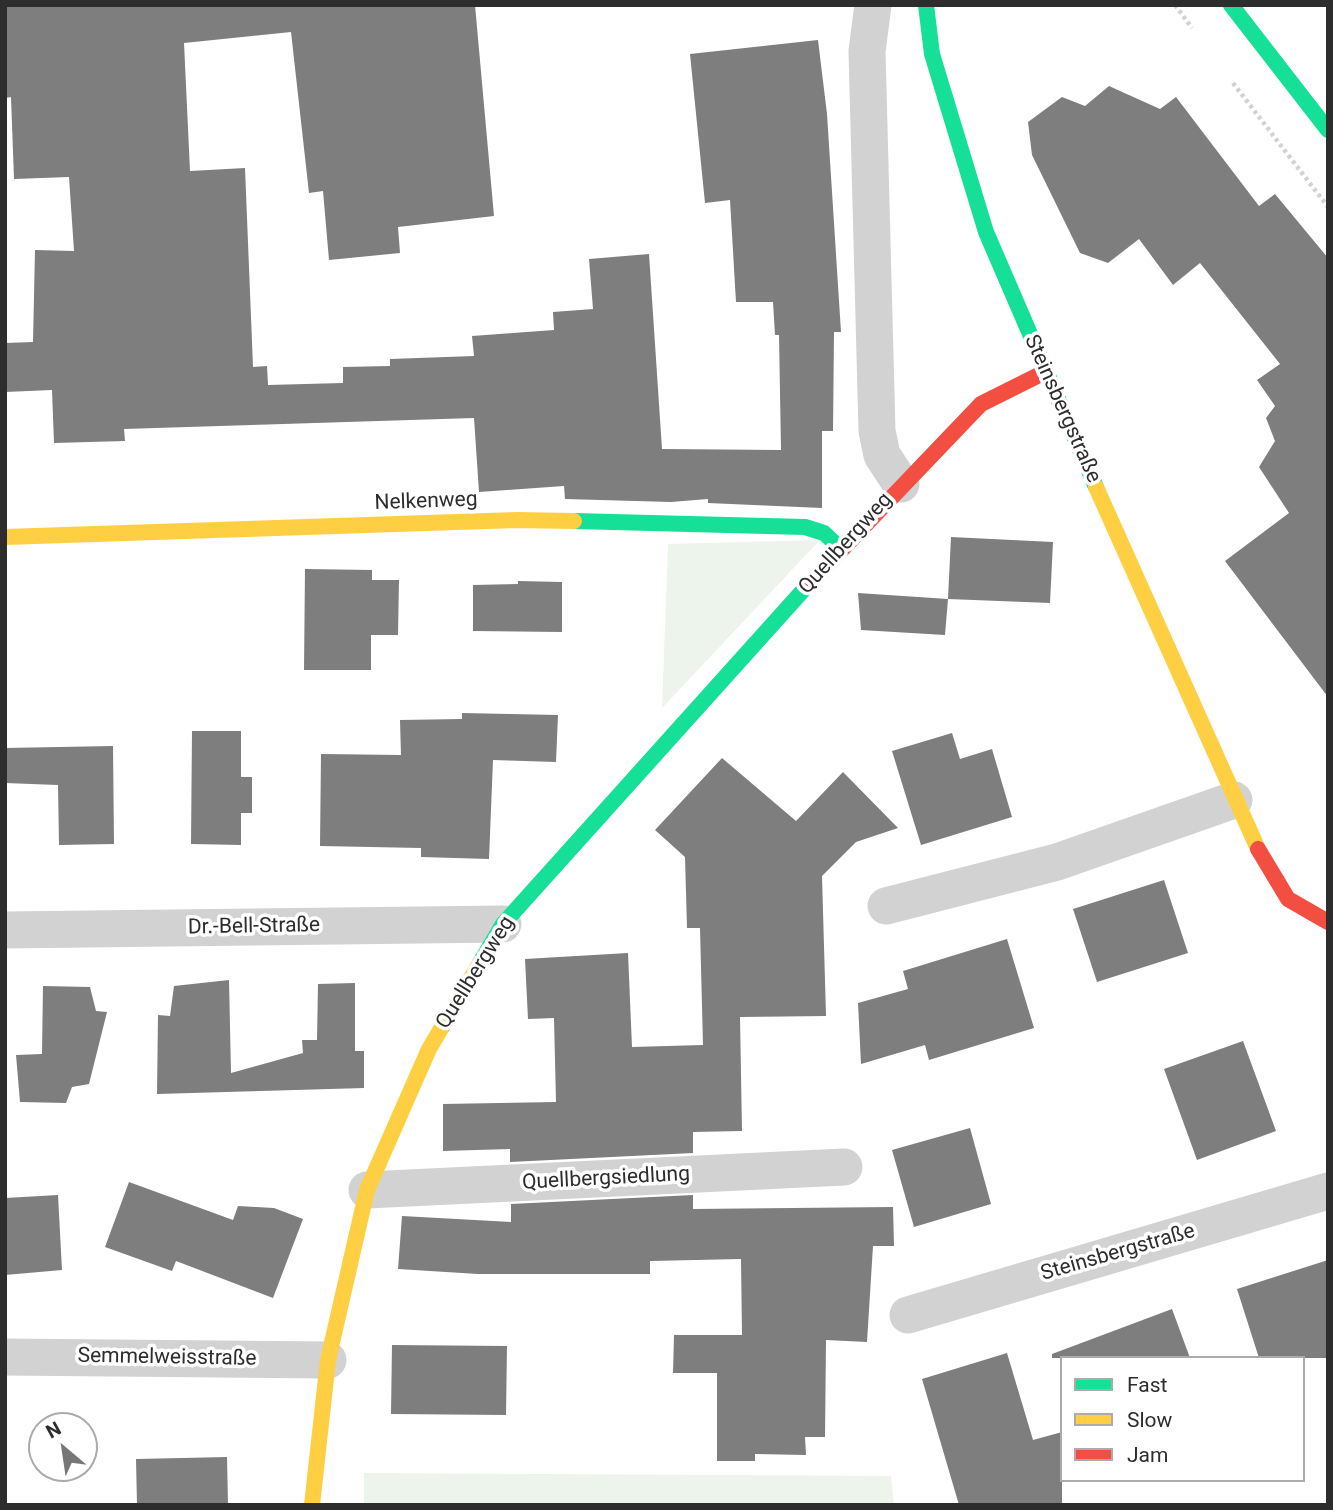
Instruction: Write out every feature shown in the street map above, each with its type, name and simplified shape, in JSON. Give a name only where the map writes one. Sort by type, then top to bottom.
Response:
[{"type":"street","name":"Quellbergweg","points":[[873,5],[867,51],[877,431],[881,455],[901,484]]},
{"type":"street","name":"Steinsbergstraße","points":[[926,5],[932,54],[986,232],[1045,372],[1234,800],[1289,899],[1328,922]]},
{"type":"street","points":[[1231,5],[1328,130]]},
{"type":"street","name":"Quellbergweg","points":[[312,1505],[328,1360],[368,1190],[429,1049],[503,924],[901,484],[981,404],[1045,372]]},
{"type":"street","name":"Nelkenweg","points":[[5,537],[517,520],[805,527],[824,533],[841,549]]},
{"type":"street","points":[[886,906],[1057,862],[1234,800]]},
{"type":"street","name":"Dr.-Bell-Straße","points":[[5,930],[503,924]]},
{"type":"street","name":"Quellbergsiedlung","points":[[368,1190],[844,1167]]},
{"type":"street","name":"Steinsbergstraße","points":[[908,1315],[1328,1191]]},
{"type":"street","name":"Semmelweisstraße","points":[[5,1357],[328,1360]]},
{"type":"shaded area","points":[[820,540],[662,708],[668,544]]},
{"type":"shaded area","points":[[364,1473],[891,1476],[894,1505],[364,1505]]},
{"type":"building","points":[[5,5],[475,5],[494,216],[398,227],[400,253],[329,260],[323,191],[309,193],[291,32],[184,43],[190,171],[245,168],[253,367],[267,366],[268,385],[343,383],[343,367],[390,366],[390,359],[474,356],[472,336],[554,330],[553,312],[593,309],[589,259],[649,254],[662,449],[781,450],[779,335],[775,335],[773,302],[736,302],[730,200],[705,203],[690,54],[818,40],[827,114],[841,332],[834,332],[833,431],[822,431],[822,508],[708,503],[708,499],[671,502],[565,499],[564,486],[479,492],[474,418],[124,429],[125,441],[54,443],[52,390],[5,392],[5,343],[33,342],[35,250],[74,251],[69,177],[14,179],[11,97],[5,98]]},
{"type":"building","points":[[1109,86],[1160,109],[1176,97],[1259,206],[1275,194],[1328,258],[1328,697],[1225,561],[1289,513],[1259,467],[1275,441],[1266,418],[1275,406],[1257,380],[1280,364],[1200,263],[1173,285],[1139,239],[1108,263],[1080,253],[1032,155],[1028,122],[1062,97],[1085,106]]},
{"type":"building","points":[[951,537],[1053,542],[1050,603],[948,599]]},
{"type":"building","points":[[305,569],[372,570],[372,580],[399,580],[398,635],[371,635],[371,670],[304,670]]},
{"type":"building","points":[[518,581],[562,582],[562,632],[473,631],[473,585],[518,584]]},
{"type":"building","points":[[858,593],[948,599],[945,635],[861,630]]},
{"type":"building","points":[[462,713],[558,715],[556,762],[493,760],[489,859],[421,857],[421,848],[320,846],[321,754],[401,755],[400,720],[462,719]]},
{"type":"building","points":[[192,731],[241,731],[241,777],[252,777],[252,813],[241,813],[241,845],[191,844]]},
{"type":"building","points":[[952,733],[960,759],[992,749],[1012,817],[921,845],[892,751]]},
{"type":"building","points":[[113,746],[114,844],[59,845],[58,785],[5,783],[5,748]]},
{"type":"building","points":[[722,758],[796,821],[843,772],[898,828],[856,842],[822,876],[826,1016],[740,1017],[742,1131],[693,1132],[693,1153],[510,1162],[510,1149],[443,1151],[443,1104],[556,1102],[554,1018],[528,1019],[525,959],[628,953],[632,1047],[703,1045],[700,928],[687,928],[685,857],[655,830]]},
{"type":"building","points":[[1164,880],[1188,953],[1097,982],[1073,909]]},
{"type":"building","points":[[1007,939],[1034,1028],[929,1060],[925,1045],[861,1064],[858,1003],[908,989],[903,971]]},
{"type":"building","points":[[229,980],[231,1073],[303,1053],[302,1040],[317,1040],[318,984],[355,983],[355,1051],[364,1051],[364,1088],[157,1094],[158,1015],[170,1016],[174,986]]},
{"type":"building","points":[[43,986],[90,987],[96,1011],[107,1012],[89,1084],[72,1087],[66,1103],[20,1102],[16,1055],[42,1054]]},
{"type":"building","points":[[1243,1041],[1276,1131],[1197,1160],[1164,1069]]},
{"type":"building","points":[[970,1128],[991,1204],[914,1227],[892,1150]]},
{"type":"building","points":[[129,1182],[233,1220],[238,1206],[274,1208],[303,1219],[273,1298],[176,1261],[172,1271],[105,1247]]},
{"type":"building","points":[[58,1195],[62,1270],[5,1275],[5,1198]]},
{"type":"building","points":[[693,1195],[693,1209],[893,1207],[894,1246],[873,1246],[867,1342],[826,1340],[825,1437],[805,1437],[806,1455],[755,1454],[755,1461],[717,1461],[717,1373],[673,1373],[674,1335],[742,1335],[741,1259],[650,1261],[650,1274],[478,1274],[398,1269],[402,1216],[511,1222],[511,1204]]},
{"type":"building","points":[[1328,1260],[1328,1358],[1258,1356],[1237,1289]]},
{"type":"building","points":[[1172,1309],[1189,1356],[1052,1358],[1052,1354]]},
{"type":"building","points":[[392,1345],[507,1346],[506,1415],[391,1414]]},
{"type":"building","points":[[1007,1353],[1033,1440],[1060,1433],[1062,1505],[959,1505],[922,1379]]},
{"type":"building","points":[[227,1457],[228,1505],[137,1505],[136,1459]]},
{"type":"traffic: fast","points":[[926,5],[932,54],[986,232],[1096,487]]},
{"type":"traffic: fast","points":[[1231,5],[1328,130]]},
{"type":"traffic: fast","points":[[574,521],[805,527],[824,533],[841,549]]},
{"type":"traffic: fast","points":[[480,963],[503,924],[807,586]]},
{"type":"traffic: slow","points":[[1096,487],[1258,849]]},
{"type":"traffic: slow","points":[[5,537],[517,520],[574,521]]},
{"type":"traffic: slow","points":[[312,1505],[328,1360],[367,1190],[429,1049],[480,963]]},
{"type":"traffic: jam","points":[[807,586],[981,404],[1045,372]]},
{"type":"traffic: jam","points":[[1258,849],[1288,899],[1328,922]]}]
